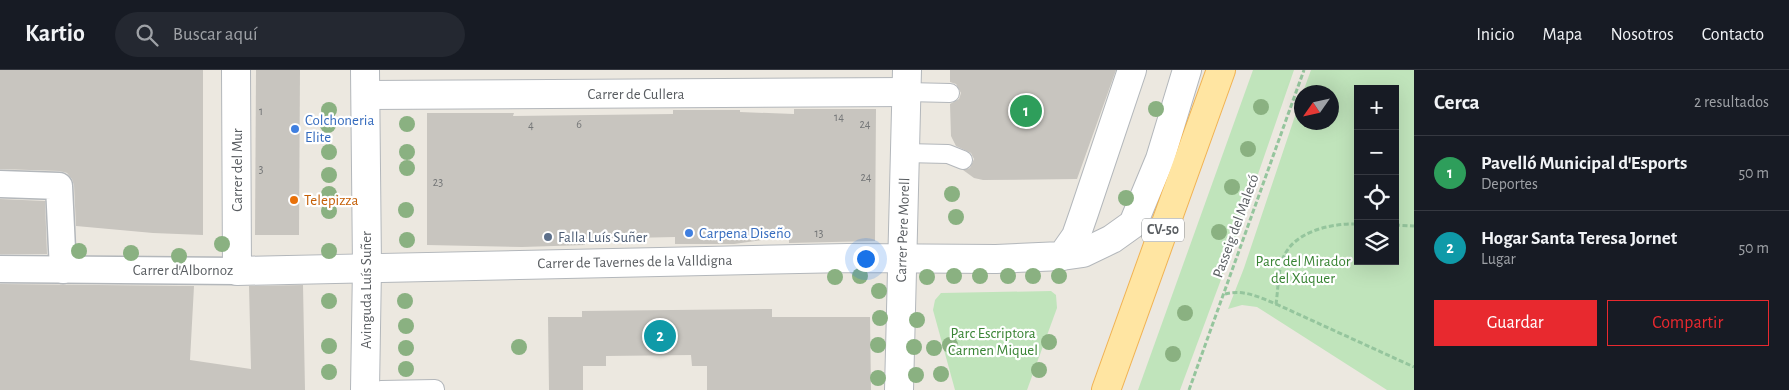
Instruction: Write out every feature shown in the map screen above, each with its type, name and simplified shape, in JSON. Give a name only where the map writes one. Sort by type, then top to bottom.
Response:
[{"type":"main road","name":"CV-50","points":[[1106,390],[1220,70]]},
{"type":"street","name":"Carrer del Mur","points":[[236,70],[237,271]]},
{"type":"street","points":[[1062,256],[1076,236],[1132,70]]},
{"type":"street","name":"Carrer de Tavernes de la Valldigna","points":[[366,267],[838,258],[903,260],[996,259],[1062,256],[1083,253],[1112,239],[1133,224],[1160,159],[1187,70]]},
{"type":"street","name":"Carrer de Cullera","points":[[365,82],[906,81]]},
{"type":"street","name":"Carrer Pere Morell","points":[[899,390],[906,81]]},
{"type":"street","name":"Avinguda Luís Suñer","points":[[365,82],[365,390]]},
{"type":"street","points":[[0,184],[59,186],[63,270]]},
{"type":"street","name":"Carrer d'Albornoz","points":[[0,269],[237,271],[366,267]]},
{"type":"lane","points":[[906,81],[950,93]]},
{"type":"lane","points":[[905,153],[948,154],[963,160]]},
{"type":"lane","points":[[380,390],[435,389]]},
{"type":"path","name":"Passeig del Malecó","points":[[1189,390],[1304,70]]},
{"type":"path","points":[[1276,304],[1282,262],[1289,246],[1322,228],[1354,224]]},
{"type":"path","points":[[1399,225],[1414,226]]},
{"type":"path","points":[[1224,294],[1235,291],[1276,304],[1414,367]]},
{"type":"green space","points":[[1253,70],[1294,70],[1229,258],[1180,390],[1138,390]]},
{"type":"green space","name":"Parc del Mirador del Xúquer","points":[[1311,70],[1414,70],[1414,390],[1387,390],[1257,307],[1242,305],[1228,309],[1244,268],[1294,119],[1294,130],[1339,130],[1339,85],[1306,85]]},
{"type":"green space","name":"Parc Escriptora Carmen Miquel","points":[[1051,291],[1056,295],[1057,308],[1027,390],[955,390],[933,310],[935,300],[941,293]]},
{"type":"building","points":[[0,70],[203,70],[203,235],[153,233],[76,226],[74,185],[67,173],[60,171],[0,169]]},
{"type":"building","points":[[256,70],[300,70],[299,235],[255,235]]},
{"type":"building","points":[[950,70],[1116,70],[1077,179],[983,180],[974,178],[963,170],[970,168],[974,159],[971,153],[956,146],[951,136],[950,104],[959,99],[961,93],[956,84],[950,82]]},
{"type":"building","points":[[794,109],[876,109],[875,241],[789,243],[789,236],[734,244],[675,244],[675,237],[585,239],[585,245],[522,247],[427,245],[427,113],[514,113],[513,116],[673,114],[673,110],[740,110],[740,112],[794,114]]},
{"type":"building","points":[[0,199],[45,201],[47,254],[0,254]]},
{"type":"building","points":[[0,284],[194,286],[190,360],[251,369],[249,286],[303,285],[305,390],[0,390]]},
{"type":"building","points":[[772,309],[772,317],[870,317],[871,390],[707,390],[707,366],[692,366],[691,355],[606,356],[606,366],[583,366],[583,390],[549,390],[548,317],[582,317],[582,311]]},
{"type":"place","name":"Pavelló Municipal d'Esports","points":[[1026,111]]},
{"type":"place","name":"Colchoneria Elite","points":[[295,129]]},
{"type":"place","name":"Telepizza","points":[[294,200]]},
{"type":"place","name":"Carpena Diseño","points":[[689,233]]},
{"type":"place","name":"Falla Luís Suñer","points":[[548,237]]},
{"type":"place","name":"Hogar Santa Teresa Jornet","points":[[660,336]]}]
